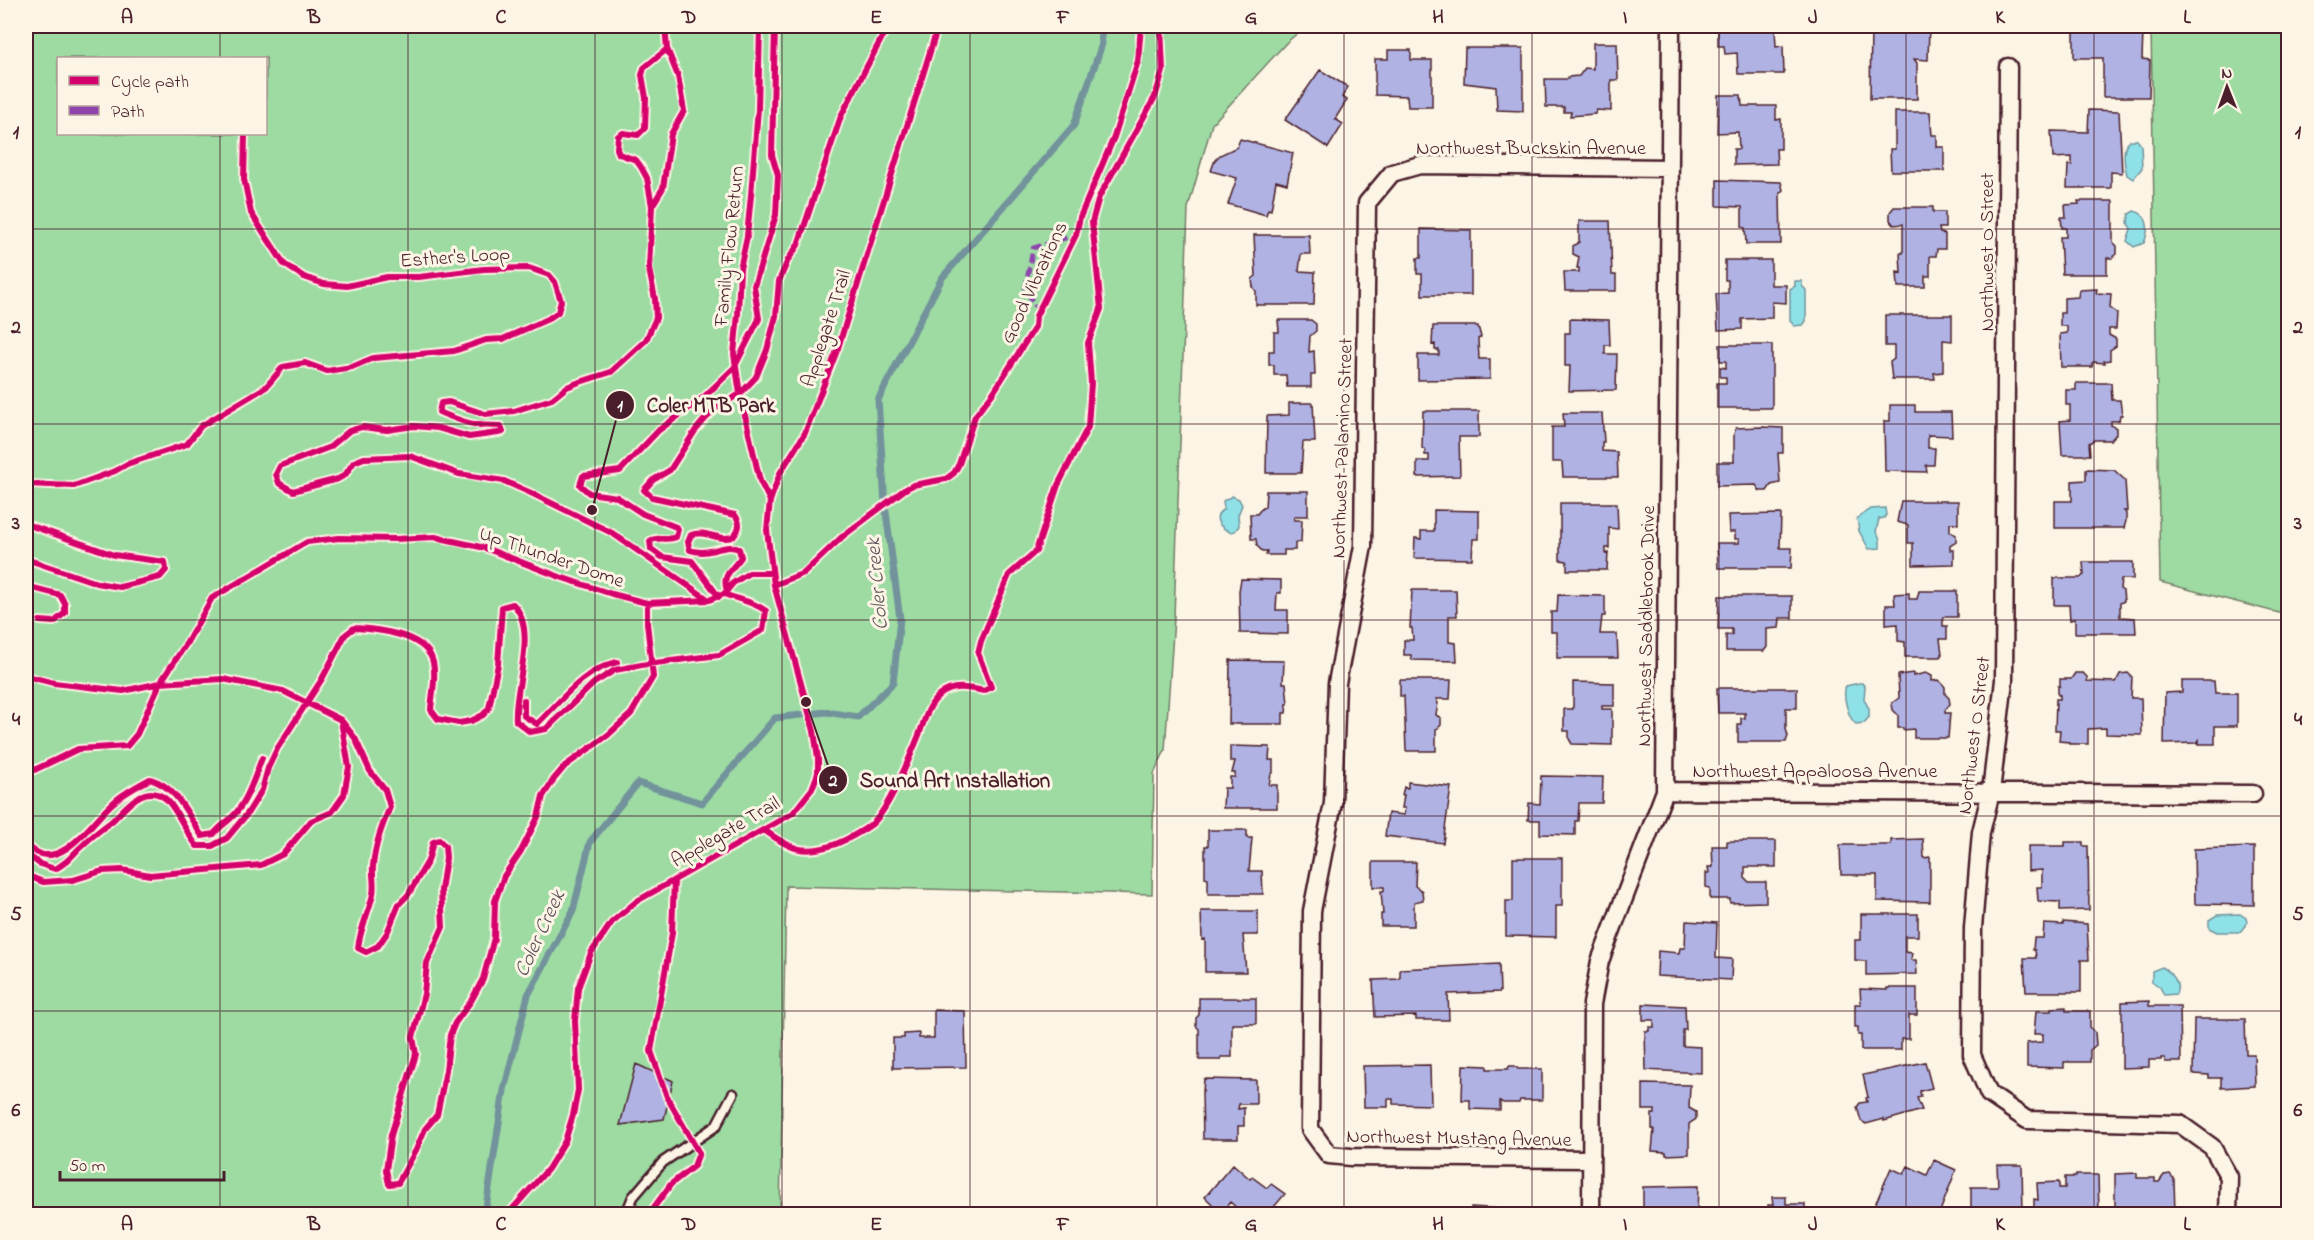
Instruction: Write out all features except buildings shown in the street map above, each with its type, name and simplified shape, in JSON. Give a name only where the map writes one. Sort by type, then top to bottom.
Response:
[{"type":"street","name":"Northwest Saddlebrook Drive","points":[[1591,1215],[1592,1004],[1600,961],[1665,791],[1671,26]]},
{"type":"street","name":"Northwest O Street","points":[[2008,67],[2004,680],[1991,792],[1981,832],[1973,928],[1972,1055],[1989,1094],[2027,1120],[2180,1124],[2212,1147],[2229,1177],[2228,1215]]},
{"type":"street","name":"Northwest Buckskin Avenue","points":[[1392,173],[1420,165],[1670,168]]},
{"type":"street","name":"Northwest Palamino Street","points":[[1329,1155],[1310,1129],[1312,911],[1333,803],[1337,683],[1363,546],[1367,203],[1392,173]]},
{"type":"street","name":"Northwest Appaloosa Avenue","points":[[1665,791],[2253,794]]},
{"type":"street","name":"Northwest Mustang Avenue","points":[[1329,1155],[1351,1158],[1590,1160]]},
{"type":"lane","points":[[626,1215],[633,1197],[663,1161],[716,1126],[733,1094]]},
{"type":"green space","points":[[26,26],[1306,26],[1287,42],[1212,124],[1188,208],[1174,618],[1165,750],[1154,774],[1152,894],[786,886],[780,1214],[26,1214]]},
{"type":"green space","points":[[2151,26],[2288,26],[2288,613],[2279,613],[2160,582]]},
{"type":"water","points":[[2130,140],[2137,140],[2141,145],[2142,168],[2133,179],[2127,175],[2124,161],[2125,147]]},
{"type":"water","points":[[2134,211],[2146,219],[2147,233],[2144,243],[2134,247],[2127,241],[2131,229],[2128,223],[2129,214]]},
{"type":"water","points":[[1795,281],[1802,281],[1802,286],[1806,290],[1806,321],[1803,325],[1794,326],[1790,320],[1790,289],[1795,286]]},
{"type":"water","points":[[1232,496],[1239,499],[1242,505],[1238,515],[1239,526],[1235,531],[1230,532],[1220,525],[1217,518],[1224,509],[1223,501]]},
{"type":"water","points":[[1885,508],[1886,515],[1879,519],[1876,532],[1880,539],[1880,548],[1869,549],[1859,531],[1857,518],[1871,509]]},
{"type":"water","points":[[1859,683],[1865,687],[1864,699],[1869,709],[1869,717],[1864,723],[1856,724],[1848,712],[1845,690],[1846,686]]},
{"type":"water","points":[[2240,914],[2246,918],[2247,923],[2240,932],[2217,932],[2209,928],[2209,920],[2217,915]]},
{"type":"water","points":[[2162,967],[2172,975],[2176,982],[2176,994],[2164,995],[2160,987],[2152,982],[2152,971]]},
{"type":"waterway","name":"Coler Creek","points":[[485,1214],[504,1090],[528,995],[573,911],[590,842],[638,783],[702,803],[775,718],[826,712],[858,717],[893,683],[900,619],[885,504],[878,400],[942,278],[1074,125],[1102,44],[1100,26]]},
{"type":"marked path","points":[[1039,312],[1025,289],[1033,248],[1076,235]]},
{"type":"cycle path","points":[[665,26],[667,49],[644,68],[642,75],[646,98],[645,128],[638,135],[623,133],[618,136],[617,149],[619,154],[636,160],[641,167],[647,178],[652,206],[649,269],[656,318],[646,340],[611,372],[567,387],[552,399],[514,411],[485,414],[449,402],[441,403],[439,412],[469,423],[501,426],[503,432],[469,437],[438,428],[414,426],[387,430],[362,427],[349,431],[330,447],[280,466],[276,474],[279,483],[293,491],[338,479],[345,475],[354,462],[364,458],[410,456],[459,474],[504,481],[612,533],[709,600]]},
{"type":"cycle path","name":"Family Flow Return","points":[[760,26],[758,109],[747,236],[740,269],[734,354],[740,394],[760,481],[770,501]]},
{"type":"cycle path","points":[[719,597],[692,561],[662,557],[651,549],[650,541],[676,537],[678,529],[676,527],[643,514],[617,497],[589,493],[580,485],[583,476],[620,471],[659,430],[704,397],[734,368],[759,319],[754,286],[776,215],[778,175],[772,155],[775,26]]},
{"type":"cycle path","points":[[731,585],[727,590],[727,576],[741,557],[739,549],[727,547],[697,552],[690,550],[688,542],[691,535],[697,534],[723,538],[734,536],[739,526],[735,515],[652,497],[644,490],[653,480],[670,470],[706,418],[719,406],[740,394],[756,377],[767,350],[776,316],[779,281],[788,260],[798,245],[841,116],[888,26]]},
{"type":"cycle path","name":"Applegate Trail","points":[[508,1214],[548,1169],[565,1141],[578,1090],[575,1021],[578,988],[591,953],[612,922],[637,901],[793,813],[812,789],[818,773],[814,731],[774,585],[767,530],[770,501],[780,473],[805,433],[838,348],[938,26]]},
{"type":"cycle path","name":"Good Vibrations","points":[[774,585],[804,573],[843,536],[904,490],[913,485],[946,479],[954,473],[975,416],[993,393],[1035,327],[1036,316],[1076,235],[1080,217],[1114,137],[1138,61],[1141,26]]},
{"type":"cycle path","name":"Applegate Trail","points":[[764,830],[790,846],[806,850],[825,848],[863,830],[879,817],[892,795],[932,703],[950,689],[967,688],[984,691],[991,687],[978,653],[981,641],[1009,575],[1036,551],[1058,485],[1088,427],[1091,383],[1088,343],[1101,309],[1092,222],[1099,197],[1155,97],[1163,71],[1161,26]]},
{"type":"cycle path","points":[[652,206],[663,188],[671,134],[684,111],[678,76],[667,49]]},
{"type":"cycle path","name":"Esther's Loop","points":[[26,484],[74,486],[115,471],[127,464],[187,444],[201,426],[266,387],[283,367],[305,363],[327,371],[352,367],[373,358],[454,351],[486,340],[503,339],[548,319],[558,312],[561,301],[555,282],[549,275],[529,268],[484,269],[419,277],[387,277],[347,286],[324,284],[304,277],[284,264],[251,213],[244,179],[245,135]]},
{"type":"cycle path","points":[[26,524],[114,555],[165,562],[166,570],[160,577],[120,587],[97,583],[26,559]]},
{"type":"cycle path","name":"Up Thunder Dome","points":[[26,774],[78,749],[127,746],[137,734],[160,683],[186,644],[212,598],[307,542],[339,538],[435,537],[485,548],[560,577],[647,603],[709,600],[724,594],[733,583],[749,573],[772,573]]},
{"type":"cycle path","points":[[26,586],[60,595],[65,604],[65,613],[54,622],[40,621]]},
{"type":"cycle path","points":[[26,854],[40,864],[55,869],[68,861],[136,798],[150,793],[158,794],[170,803],[197,846],[212,846],[227,838],[247,814],[262,790],[268,768],[277,749],[322,679],[345,635],[354,628],[409,638],[427,651],[432,659],[434,671],[431,710],[438,719],[459,723],[471,721],[483,715],[489,708],[498,664],[502,607],[513,604],[520,615],[525,644],[516,721],[530,732],[546,729],[594,683],[615,670],[719,655],[763,630],[766,611],[724,594]]},
{"type":"cycle path","points":[[26,676],[54,683],[123,691],[160,683],[223,679],[283,691],[341,720],[355,738],[370,771],[385,790],[390,807],[375,850],[373,894],[359,941],[358,948],[366,952],[378,946],[387,933],[399,904],[408,895],[428,861],[433,842],[439,840],[445,846],[446,858],[441,890],[443,927],[427,963],[424,994],[413,1037],[416,1054],[391,1135],[386,1170],[389,1184],[398,1183],[425,1129],[437,1115],[450,1035],[483,979],[494,938],[495,901],[504,876],[521,851],[538,817],[543,796],[565,766],[608,735],[631,714],[653,677],[647,603]]},
{"type":"cycle path","points":[[524,700],[524,716],[537,724],[583,679],[617,662]]},
{"type":"cycle path","points":[[26,875],[43,882],[73,880],[102,871],[122,870],[150,875],[261,865],[283,854],[311,821],[332,812],[344,795],[349,767],[341,721]]},
{"type":"cycle path","points":[[26,843],[37,853],[49,855],[61,851],[73,844],[118,799],[150,779],[167,788],[174,795],[202,836],[214,834],[240,808],[262,758]]},
{"type":"cycle path","name":"Applegate Trail","points":[[649,1214],[671,1184],[694,1166],[699,1153],[667,1097],[651,1051],[672,933],[674,880]]},
{"type":"place","name":"Coler MTB Park","points":[[592,510]]},
{"type":"place","name":"Sound Art Installation","points":[[806,702]]}]
